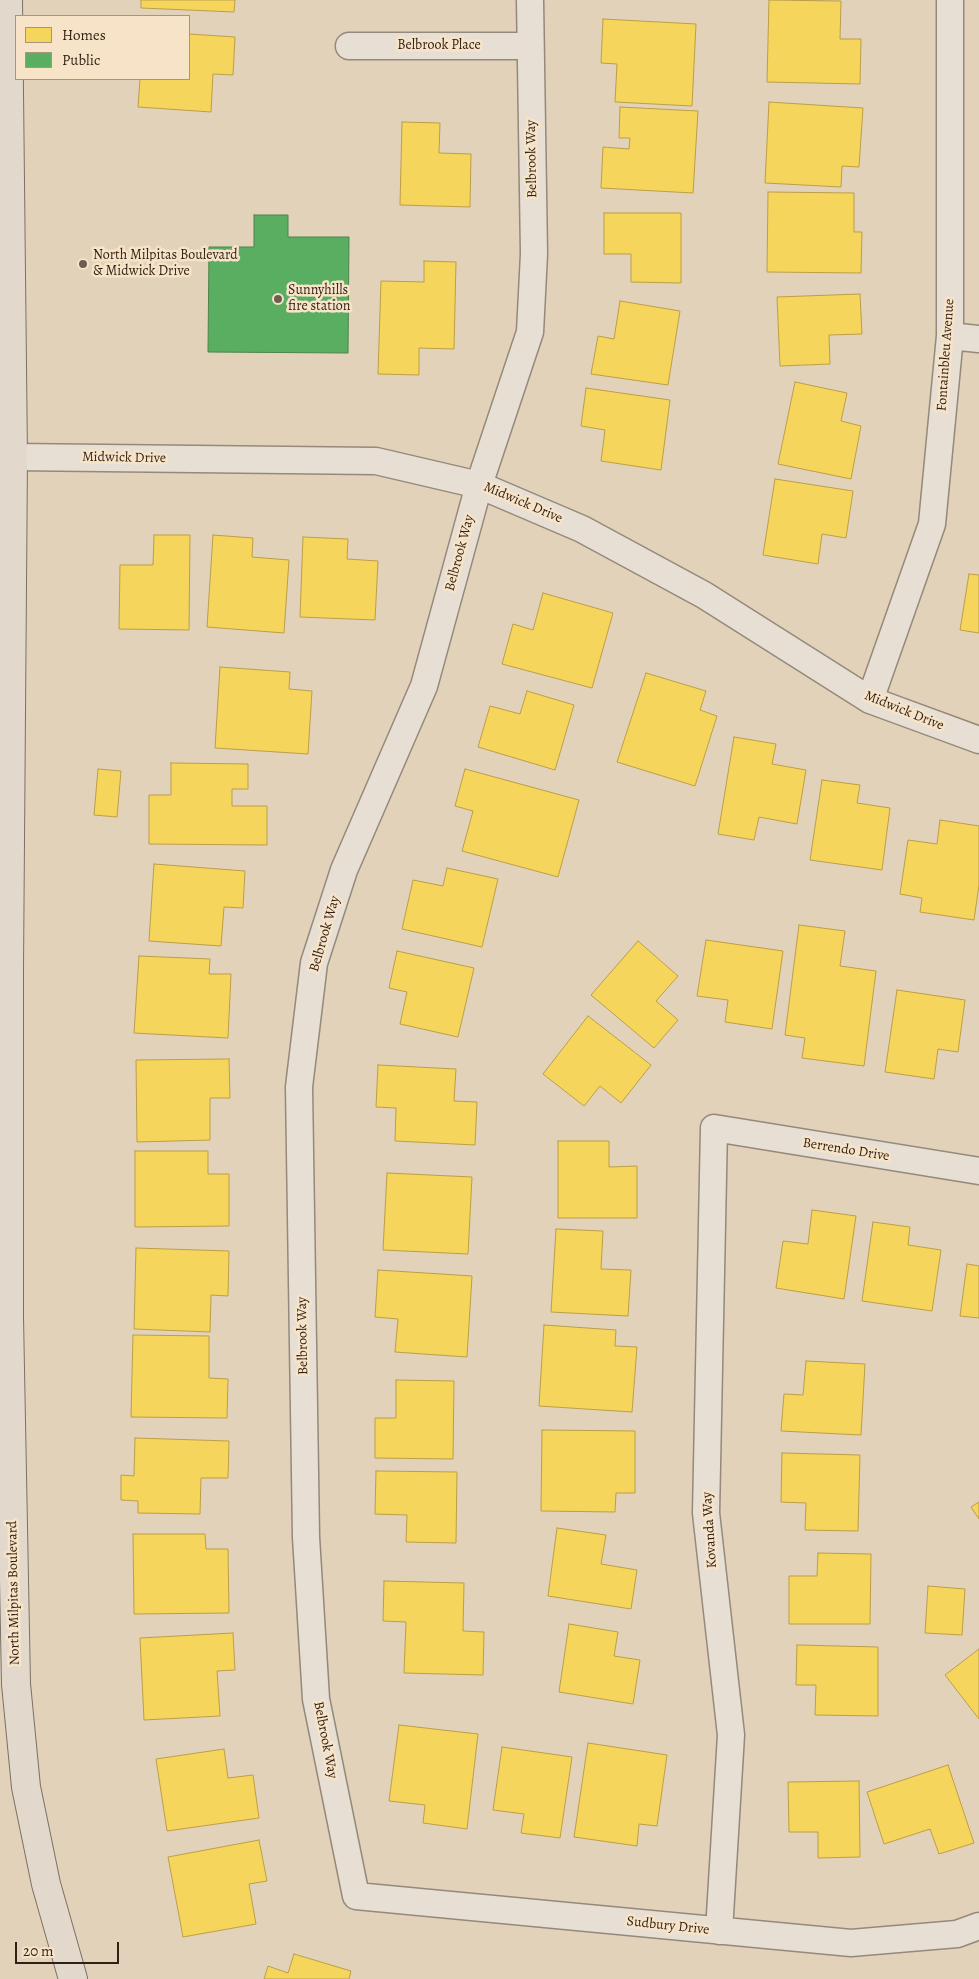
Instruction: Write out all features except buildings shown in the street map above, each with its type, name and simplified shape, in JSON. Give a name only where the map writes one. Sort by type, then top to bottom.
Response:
[{"type":"main road","name":"North Milpitas Boulevard","points":[[8,0],[13,457],[9,967],[9,1317],[16,1684],[26,1787],[46,1884],[73,1979]]},
{"type":"street","name":"Belbrook Way","points":[[356,1896],[316,1699],[306,1537],[300,1087],[314,963],[344,870],[424,686],[479,485],[530,332],[534,254],[530,0]]},
{"type":"street","name":"Fontainbleu Avenue","points":[[870,700],[932,524],[950,336],[950,0]]},
{"type":"street","name":"Belbrook Place","points":[[349,46],[530,46]]},
{"type":"street","points":[[950,336],[979,339]]},
{"type":"street","name":"Midwick Drive","points":[[13,457],[376,461],[479,485],[582,529],[704,595],[870,700],[979,740]]},
{"type":"street","name":"Berrendo Drive","points":[[714,1128],[979,1171]]},
{"type":"street","name":"Kovanda Way","points":[[714,1128],[706,1513],[731,1736],[719,1931]]},
{"type":"street","name":"Sudbury Drive","points":[[356,1896],[851,1943],[956,1934],[979,1926]]},
{"type":"place","name":"North Milpitas Boulevard & Midwick Drive","points":[[83,264]]},
{"type":"place","name":"Sunnyhills fire station","points":[[278,299]]}]
